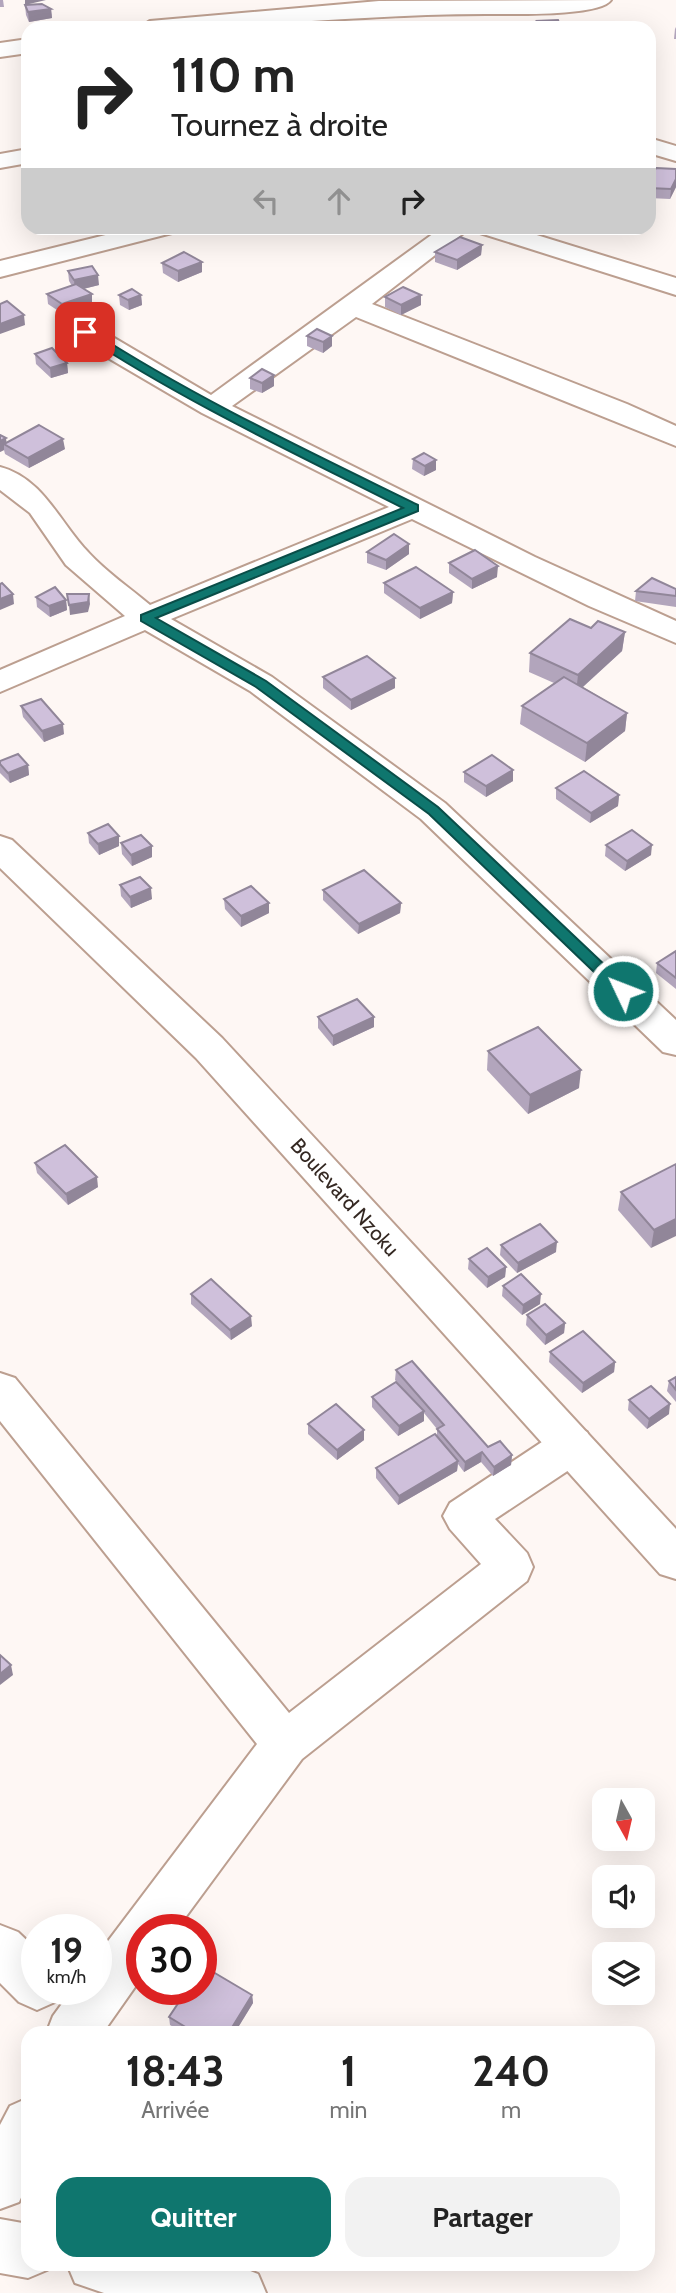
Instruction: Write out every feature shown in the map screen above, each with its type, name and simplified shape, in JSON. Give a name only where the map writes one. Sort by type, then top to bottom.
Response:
[{"type":"street","points":[[216,21],[319,10],[415,7],[530,9],[600,0]]},
{"type":"street","points":[[0,50],[21,47]]},
{"type":"street","points":[[656,147],[676,154]]},
{"type":"street","points":[[0,161],[21,157]]},
{"type":"street","points":[[0,269],[135,235]]},
{"type":"street","points":[[212,407],[448,235]]},
{"type":"street","points":[[511,235],[676,287]]},
{"type":"street","points":[[352,306],[617,410],[676,437]]},
{"type":"street","points":[[85,332],[133,363],[212,407],[588,596],[676,633]]},
{"type":"street","points":[[0,476],[40,507],[77,559],[146,618],[261,684],[433,811],[676,1042]]},
{"type":"street","points":[[0,682],[146,618],[413,508]]},
{"type":"street","name":"Boulevard Nzoku","points":[[0,848],[209,1048],[676,1560]]},
{"type":"street","points":[[0,1390],[285,1744]]},
{"type":"street","points":[[158,1914],[285,1744],[511,1567],[464,1516],[572,1445]]},
{"type":"street","points":[[0,1949],[21,1969]]},
{"type":"street","points":[[63,2015],[126,1951]]},
{"type":"street","points":[[0,2183],[21,2139]]},
{"type":"street","points":[[0,2246],[21,2250]]},
{"type":"street","points":[[129,2271],[239,2293]]},
{"type":"building","points":[[42,4],[51,9],[28,12],[25,5]]},
{"type":"building","points":[[656,168],[676,169],[676,179],[671,189],[656,188]]},
{"type":"building","points":[[460,237],[482,245],[457,260],[435,252]]},
{"type":"building","points":[[184,252],[202,262],[178,271],[162,263]]},
{"type":"building","points":[[92,266],[98,275],[74,280],[68,271]]},
{"type":"building","points":[[76,284],[92,294],[62,304],[47,294]]},
{"type":"building","points":[[403,287],[421,295],[401,305],[385,297]]},
{"type":"building","points":[[132,289],[141,295],[128,300],[119,295]]},
{"type":"building","points":[[7,301],[24,315],[0,324],[0,304]]},
{"type":"building","points":[[89,304],[101,313],[86,319],[75,311]]},
{"type":"building","points":[[317,329],[332,336],[323,342],[307,336]]},
{"type":"building","points":[[52,348],[67,363],[50,368],[35,354]]},
{"type":"building","points":[[262,369],[274,375],[262,383],[250,378]]},
{"type":"building","points":[[39,425],[63,439],[28,458],[4,444]]},
{"type":"building","points":[[424,453],[436,460],[425,466],[413,459]]},
{"type":"building","points":[[394,534],[409,544],[386,560],[367,552]]},
{"type":"building","points":[[475,550],[498,566],[472,579],[449,563]]},
{"type":"building","points":[[416,567],[453,592],[420,608],[384,583]]},
{"type":"building","points":[[652,578],[676,589],[676,596],[636,591]]},
{"type":"building","points":[[0,584],[13,594],[0,599]]},
{"type":"building","points":[[55,587],[66,600],[49,606],[36,597]]},
{"type":"building","points":[[67,594],[89,594],[88,602],[69,605]]},
{"type":"building","points":[[570,619],[591,628],[598,621],[625,632],[578,675],[530,653]]},
{"type":"building","points":[[367,656],[395,678],[351,700],[323,677]]},
{"type":"building","points":[[564,677],[627,713],[587,743],[522,706]]},
{"type":"building","points":[[41,699],[63,724],[42,731],[21,706]]},
{"type":"building","points":[[18,754],[28,765],[8,773],[0,761]]},
{"type":"building","points":[[492,755],[513,770],[486,786],[464,772]]},
{"type":"building","points":[[584,771],[619,795],[591,813],[556,788]]},
{"type":"building","points":[[108,824],[119,836],[98,844],[88,833]]},
{"type":"building","points":[[632,830],[652,845],[627,861],[606,845]]},
{"type":"building","points":[[141,835],[152,846],[131,855],[121,843]]},
{"type":"building","points":[[364,870],[401,903],[359,924],[323,890]]},
{"type":"building","points":[[140,877],[151,888],[130,897],[120,885]]},
{"type":"building","points":[[251,886],[269,903],[241,916],[224,899]]},
{"type":"building","points":[[676,951],[676,978],[657,963]]},
{"type":"building","points":[[357,999],[374,1017],[333,1036],[318,1017]]},
{"type":"building","points":[[538,1027],[581,1070],[530,1095],[488,1051]]},
{"type":"building","points":[[65,1145],[97,1177],[66,1194],[35,1163]]},
{"type":"building","points":[[676,1164],[676,1219],[654,1230],[621,1192]]},
{"type":"building","points":[[540,1224],[557,1242],[518,1263],[501,1245]]},
{"type":"building","points":[[487,1248],[506,1267],[488,1277],[469,1259]]},
{"type":"building","points":[[521,1274],[541,1294],[523,1305],[503,1286]]},
{"type":"building","points":[[211,1279],[251,1316],[230,1330],[191,1294]]},
{"type":"building","points":[[545,1304],[565,1323],[546,1335],[527,1315]]},
{"type":"building","points":[[583,1331],[615,1362],[583,1383],[550,1352]]},
{"type":"building","points":[[412,1361],[488,1447],[500,1441],[512,1455],[494,1467],[482,1452],[465,1462],[437,1429],[444,1425],[396,1370]]},
{"type":"building","points":[[676,1377],[676,1390],[669,1381]]},
{"type":"building","points":[[396,1382],[424,1411],[399,1426],[372,1397]]},
{"type":"building","points":[[651,1386],[670,1404],[649,1419],[629,1400]]},
{"type":"building","points":[[336,1404],[364,1430],[337,1450],[308,1424]]},
{"type":"building","points":[[435,1434],[458,1461],[399,1496],[376,1468]]},
{"type":"building","points":[[0,1655],[11,1665],[0,1674]]},
{"type":"building","points":[[217,1974],[252,1995],[233,2026],[184,2026],[169,2017],[177,2005],[217,2005]]},
{"type":"route","points":[[85,332],[133,363],[212,407],[413,508],[146,618],[261,684],[433,811],[623,991]]}]
